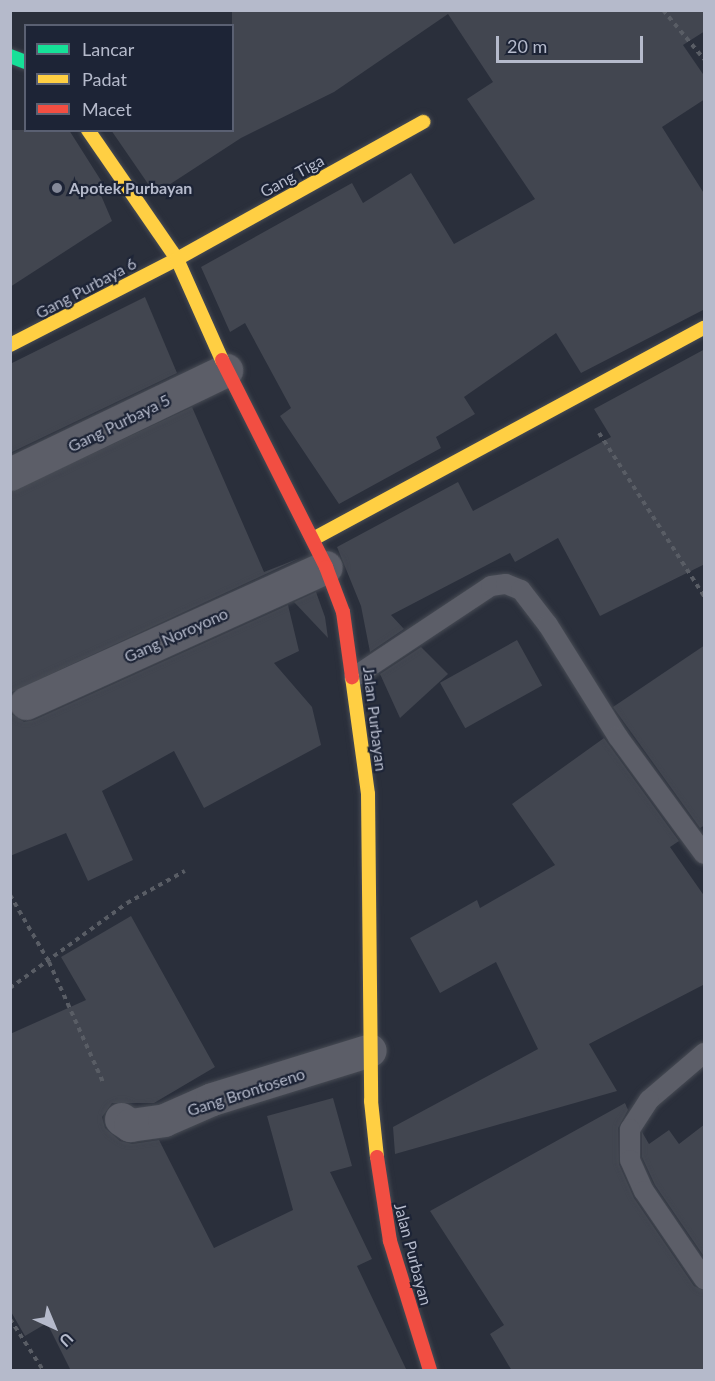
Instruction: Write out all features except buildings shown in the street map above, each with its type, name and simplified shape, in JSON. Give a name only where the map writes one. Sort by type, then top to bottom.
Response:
[{"type":"street","name":"Gang Tiga","points":[[177,259],[423,122]]},
{"type":"street","name":"Jalan Purbayan","points":[[89,132],[177,259],[226,370],[320,553],[343,612],[354,677],[368,794],[371,1101],[382,1204],[390,1241],[430,1371]]},
{"type":"street","name":"Gang Purbaya 6","points":[[10,345],[177,259]]},
{"type":"street","points":[[320,553],[576,397],[705,328]]},
{"type":"street","name":"Gang Purbaya 5","points":[[10,474],[226,370]]},
{"type":"street","name":"Gang Noroyono","points":[[26,703],[320,553]]},
{"type":"street","name":"Gang Brontoseno","points":[[121,1119],[130,1125],[164,1120],[212,1099],[370,1050]]},
{"type":"lane","points":[[354,677],[491,586],[506,584],[521,590],[548,625],[618,736],[705,854]]},
{"type":"lane","points":[[705,1053],[649,1100],[630,1129],[630,1161],[644,1191],[705,1279]]},
{"type":"path","points":[[663,10],[705,59]]},
{"type":"path","points":[[576,397],[705,596]]},
{"type":"path","points":[[10,988],[49,962],[127,903],[185,871]]},
{"type":"path","points":[[10,894],[49,962],[121,1119]]},
{"type":"path","points":[[10,1319],[43,1371]]},
{"type":"traffic: fast","points":[[10,56],[24,61]]},
{"type":"traffic: slow","points":[[10,345],[177,259],[423,122]]},
{"type":"traffic: slow","points":[[89,132],[177,259],[222,360]]},
{"type":"traffic: slow","points":[[313,539],[704,328]]},
{"type":"traffic: slow","points":[[352,677],[368,794],[371,1101],[377,1157]]},
{"type":"traffic: jam","points":[[222,360],[326,567],[343,612],[352,677]]},
{"type":"traffic: jam","points":[[377,1157],[390,1241],[430,1370]]},
{"type":"place","name":"Apotek Purbayan","points":[[57,188]]}]
